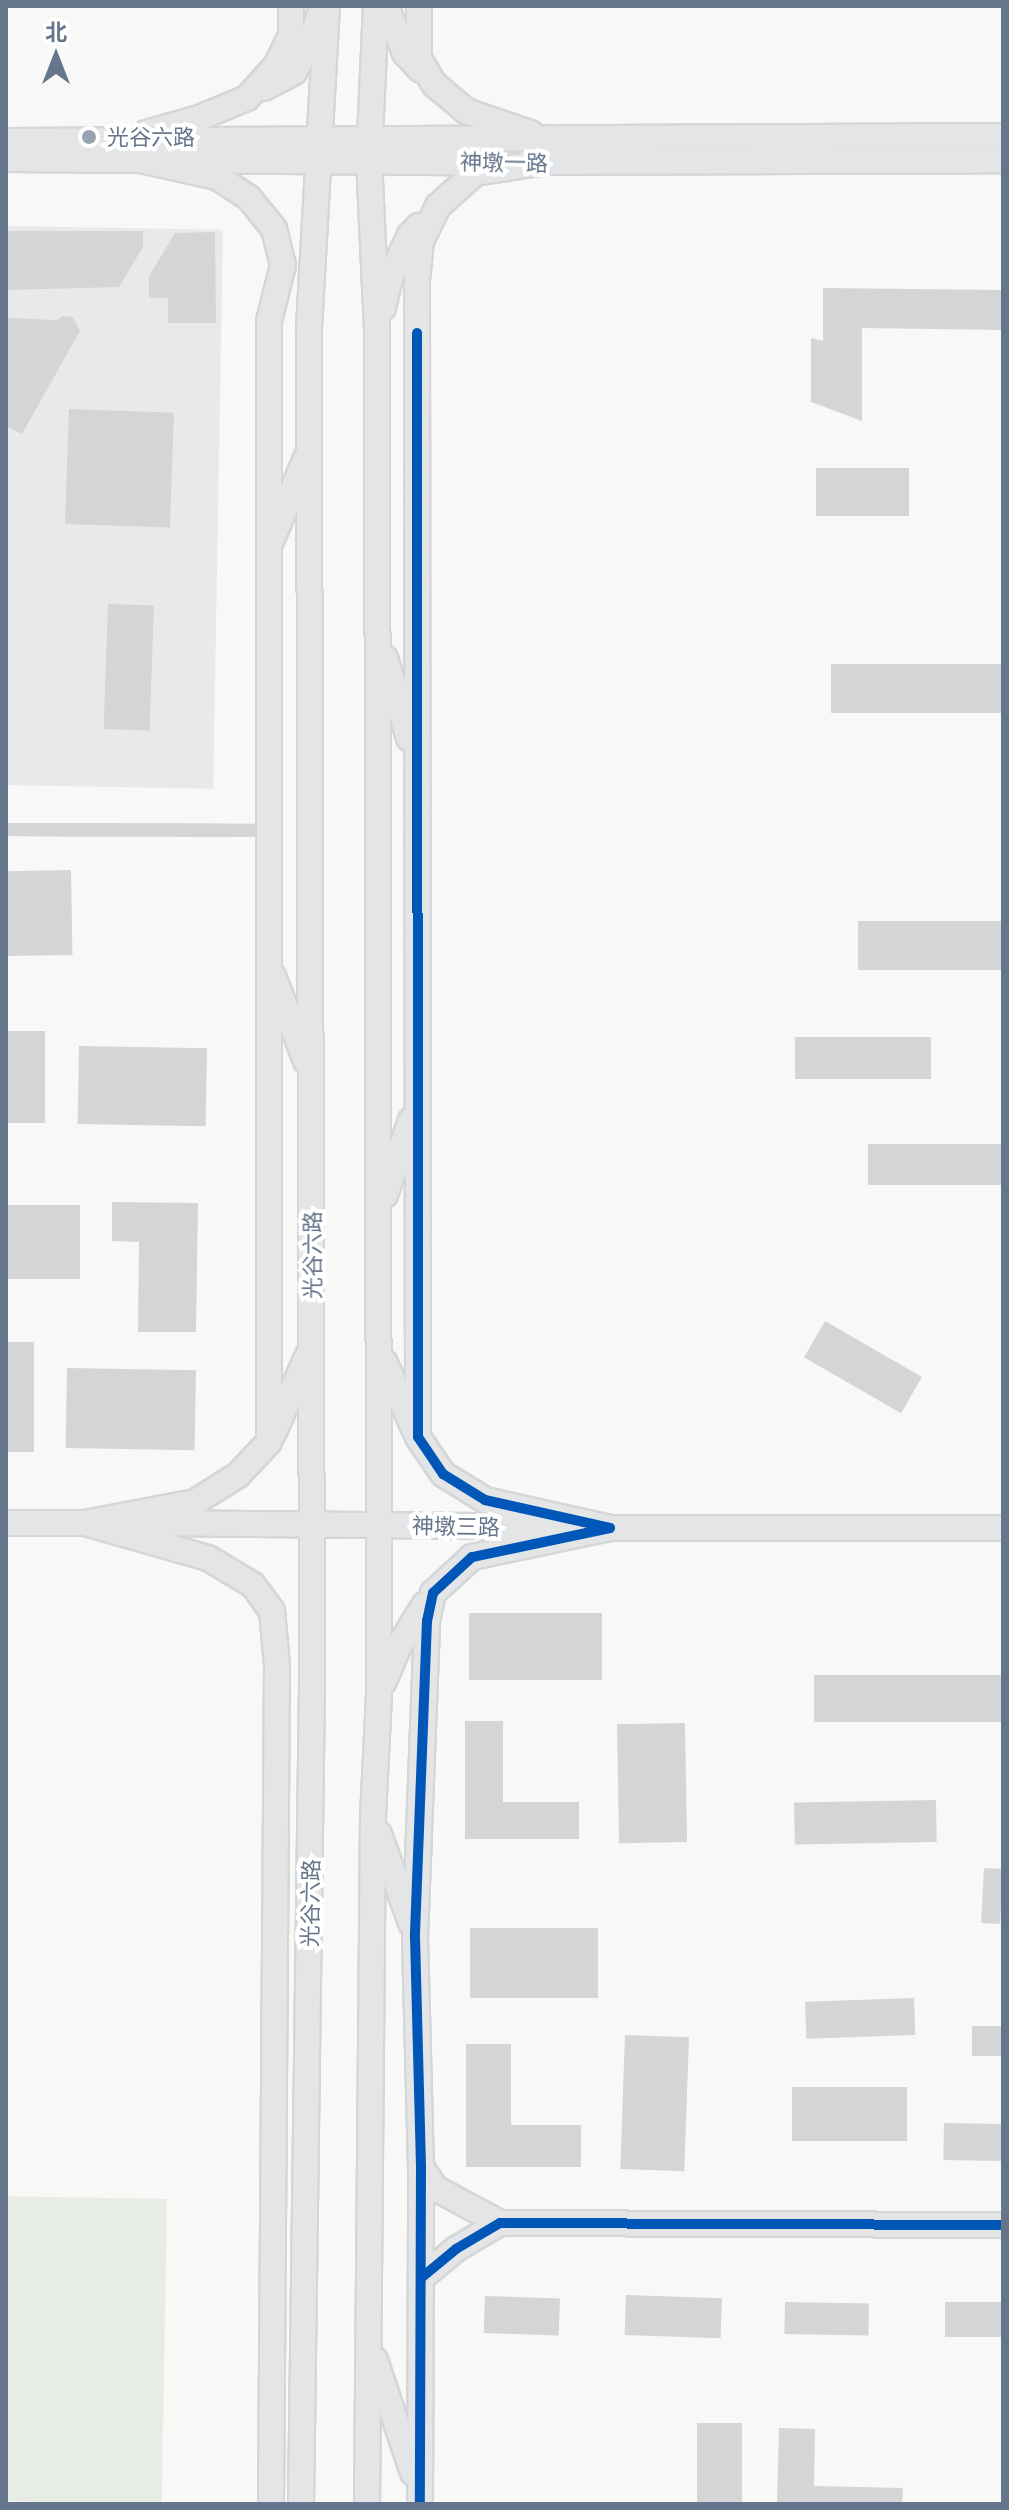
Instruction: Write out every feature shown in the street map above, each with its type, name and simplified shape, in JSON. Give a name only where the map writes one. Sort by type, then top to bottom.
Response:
[{"type":"main road","points":[[247,98],[276,66],[291,35],[291,6]]},
{"type":"main road","points":[[135,150],[247,98],[294,72],[312,39],[324,6]]},
{"type":"main road","name":"光谷六路","points":[[301,2504],[312,1826],[309,328],[321,151],[324,6]]},
{"type":"main road","points":[[367,2504],[373,1817],[379,1694],[377,329],[370,151],[376,6]]},
{"type":"main road","points":[[386,6],[405,53],[434,84],[466,111],[547,150]]},
{"type":"main road","points":[[419,6],[419,59],[434,84]]},
{"type":"main road","name":"神墩一路","points":[[6,141],[135,150],[370,151],[547,150],[1003,136]]},
{"type":"main road","points":[[135,150],[217,177],[291,232],[312,273],[309,328]]},
{"type":"main road","name":"神墩一路","points":[[6,159],[135,150]]},
{"type":"main road","points":[[377,329],[390,278],[410,235],[475,173],[547,150]]},
{"type":"main road","name":"神墩一路","points":[[547,150],[1003,160]]},
{"type":"main road","points":[[249,198],[274,229],[283,265],[269,321],[269,1442]]},
{"type":"main road","points":[[418,1437],[417,333],[421,241],[438,206]]},
{"type":"main road","points":[[267,551],[310,448]]},
{"type":"main road","points":[[377,633],[417,763]]},
{"type":"main road","points":[[268,963],[312,1076]]},
{"type":"main road","points":[[379,1212],[417,1101]]},
{"type":"main road","points":[[85,1523],[195,1502],[238,1475],[269,1442],[312,1345]]},
{"type":"main road","points":[[379,1347],[418,1437],[443,1474],[485,1500],[610,1528]]},
{"type":"main road","name":"神墩三路","points":[[6,1523],[1003,1528]]},
{"type":"main road","points":[[85,1523],[208,1558],[253,1585],[295,1627],[312,1689]]},
{"type":"main road","points":[[379,1694],[399,1646],[433,1593],[472,1557],[610,1528]]},
{"type":"main road","points":[[253,1585],[272,1611],[277,1665],[271,2504]]},
{"type":"main road","points":[[420,2499],[421,2167],[415,1937],[422,1675],[433,1593]]},
{"type":"main road","points":[[373,1817],[415,1937]]},
{"type":"main road","points":[[274,1913],[312,1826]]},
{"type":"main road","points":[[421,2167],[435,2188],[500,2223],[1003,2225]]},
{"type":"main road","points":[[421,2278],[456,2249],[500,2223]]},
{"type":"main road","points":[[369,2343],[420,2499]]},
{"type":"main road","points":[[272,2426],[294,2504]]},
{"type":"lane","points":[[6,829],[268,830]]},
{"type":"shaded area","points":[[6,226],[223,230],[213,789],[6,785]]},
{"type":"shaded area","points":[[6,2196],[167,2199],[162,2504],[6,2501]]},
{"type":"building","points":[[6,231],[143,231],[143,247],[119,287],[6,290]]},
{"type":"building","points":[[215,232],[216,323],[168,323],[168,298],[149,298],[149,276],[175,233]]},
{"type":"building","points":[[823,288],[1003,290],[1003,330],[862,328],[862,421],[811,402],[811,338],[823,341]]},
{"type":"building","points":[[62,316],[73,317],[80,331],[22,434],[6,426],[6,318],[57,320]]},
{"type":"building","points":[[69,409],[174,413],[170,528],[65,524]]},
{"type":"building","points":[[816,468],[909,468],[909,516],[816,516]]},
{"type":"building","points":[[108,604],[154,606],[150,731],[104,729]]},
{"type":"building","points":[[831,664],[1003,664],[1003,713],[831,713]]},
{"type":"building","points":[[71,870],[72,955],[7,956],[6,871]]},
{"type":"building","points":[[858,921],[1003,921],[1003,970],[858,970]]},
{"type":"building","points":[[6,1031],[45,1031],[45,1123],[6,1123]]},
{"type":"building","points":[[795,1037],[931,1037],[931,1079],[795,1079]]},
{"type":"building","points":[[79,1046],[207,1048],[206,1126],[78,1124]]},
{"type":"building","points":[[868,1144],[1003,1144],[1003,1185],[868,1185]]},
{"type":"building","points":[[112,1202],[198,1203],[196,1332],[138,1332],[139,1242],[112,1241]]},
{"type":"building","points":[[6,1205],[80,1205],[80,1279],[6,1279]]},
{"type":"building","points":[[825,1321],[922,1377],[901,1413],[804,1357]]},
{"type":"building","points":[[6,1342],[34,1342],[34,1452],[6,1452]]},
{"type":"building","points":[[67,1368],[196,1370],[195,1450],[66,1448]]},
{"type":"building","points":[[469,1613],[602,1613],[602,1680],[469,1680]]},
{"type":"building","points":[[814,1675],[1003,1675],[1003,1722],[814,1722]]},
{"type":"building","points":[[465,1721],[503,1721],[503,1802],[579,1802],[579,1839],[465,1839]]},
{"type":"building","points":[[685,1723],[687,1842],[619,1843],[617,1724]]},
{"type":"building","points":[[936,1800],[937,1842],[795,1844],[794,1802]]},
{"type":"building","points":[[984,1868],[1003,1869],[1000,1924],[981,1923]]},
{"type":"building","points":[[470,1928],[598,1928],[598,1998],[470,1998]]},
{"type":"building","points":[[914,1998],[915,2035],[806,2039],[805,2002]]},
{"type":"building","points":[[972,2026],[1003,2026],[1003,2056],[972,2056]]},
{"type":"building","points":[[625,2035],[689,2037],[684,2171],[620,2169]]},
{"type":"building","points":[[466,2044],[511,2044],[511,2125],[581,2125],[581,2167],[466,2167]]},
{"type":"building","points":[[792,2087],[907,2087],[907,2141],[792,2141]]},
{"type":"building","points":[[944,2123],[1003,2124],[1002,2161],[943,2160]]},
{"type":"building","points":[[626,2295],[722,2298],[721,2338],[625,2335]]},
{"type":"building","points":[[485,2296],[560,2299],[559,2336],[484,2333]]},
{"type":"building","points":[[785,2302],[869,2303],[868,2335],[784,2334]]},
{"type":"building","points":[[945,2302],[1003,2302],[1003,2337],[945,2337]]},
{"type":"building","points":[[697,2423],[742,2423],[742,2504],[697,2504]]},
{"type":"building","points":[[779,2428],[815,2429],[814,2486],[903,2488],[902,2504],[777,2504]]},
{"type":"cycle path","points":[[417,333],[418,1437],[443,1474],[485,1500],[610,1528],[472,1557],[433,1593],[427,1621],[415,1937],[421,2167],[420,2504]]},
{"type":"cycle path","points":[[421,2278],[456,2249],[500,2223],[1003,2225]]},
{"type":"place","name":"光谷六路","points":[[89,137]]}]
